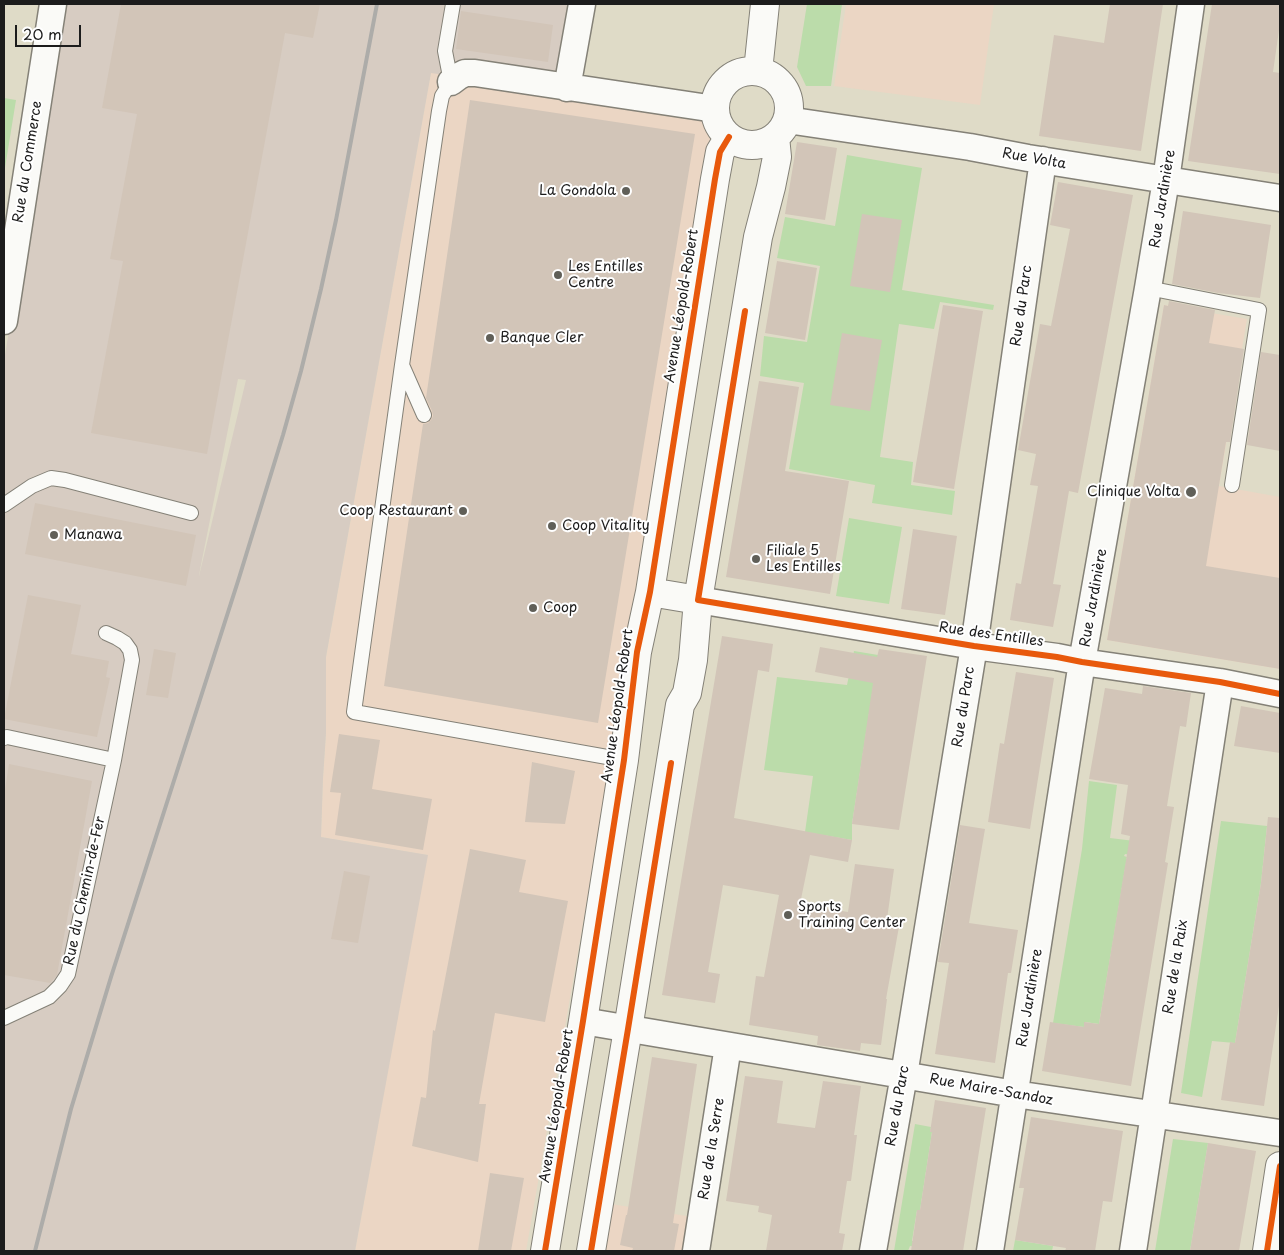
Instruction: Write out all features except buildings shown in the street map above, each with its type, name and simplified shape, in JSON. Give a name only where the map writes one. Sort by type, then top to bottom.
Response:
[{"type":"main road","points":[[758,71],[765,4]]},
{"type":"main road","points":[[595,1251],[628,1029],[680,705],[687,693],[693,660],[698,600],[758,237],[771,187],[781,129],[789,111],[786,93],[781,85],[767,74],[758,71],[748,71],[731,77],[719,91],[715,109],[719,124],[729,137],[737,142],[757,145],[766,142],[781,129]]},
{"type":"main road","name":"Avenue Léopold-Robert","points":[[545,1251],[624,760],[637,652],[650,592],[715,179],[720,152],[729,137]]},
{"type":"main road","points":[[650,592],[698,600]]},
{"type":"main road","points":[[1267,1251],[1280,1166]]},
{"type":"street","name":"Rue du Commerce","points":[[4,321],[13,198],[53,4]]},
{"type":"street","points":[[567,88],[582,4]]},
{"type":"street","name":"Rue Jardinière","points":[[990,1251],[1082,662],[1166,180],[1190,4]]},
{"type":"street","points":[[451,82],[465,73],[474,73],[715,109]]},
{"type":"street","name":"Rue Volta","points":[[781,129],[970,148],[1280,198]]},
{"type":"street","name":"Rue du Parc","points":[[872,1251],[904,1075],[974,646],[1043,160]]},
{"type":"street","name":"Rue des Entilles","points":[[698,600],[974,646],[1220,682],[1280,694]]},
{"type":"street","name":"Rue de la Paix","points":[[1133,1251],[1220,682]]},
{"type":"street","name":"Rue Maire-Sandoz","points":[[583,1021],[1015,1094],[1280,1133]]},
{"type":"street","name":"Rue de la Serre","points":[[696,1251],[728,1046]]},
{"type":"lane","points":[[453,4],[446,51],[451,82],[442,96],[402,365],[354,712],[624,760]]},
{"type":"lane","points":[[1148,288],[1259,310],[1232,485]]},
{"type":"lane","points":[[402,365],[424,415]]},
{"type":"lane","points":[[4,505],[32,486],[51,478],[191,513]]},
{"type":"lane","name":"Rue du Chemin-de-Fer","points":[[4,1018],[49,997],[68,974],[114,760],[132,660],[130,650],[125,643],[106,633]]},
{"type":"lane","points":[[4,738],[8,737],[114,760]]},
{"type":"shaded area","points":[[63,4],[572,4],[558,91],[431,73],[326,657],[326,733],[321,837],[428,855],[355,1251],[4,1251],[4,361]],"holes":[[[238,379],[246,380],[199,576]]]},
{"type":"shaded area","points":[[846,4],[994,4],[980,105],[834,86]]},
{"type":"shaded area","points":[[431,72],[716,115],[610,768],[526,1251],[355,1251],[427,855],[321,837],[326,733],[326,657]]},
{"type":"shaded area","name":"Clinique Volta","points":[[1164,305],[1247,319],[1219,486],[1280,497],[1280,669],[1107,640]]},
{"type":"shaded area","points":[[611,1204],[693,1217],[687,1251],[603,1251]]},
{"type":"green space","points":[[807,4],[842,4],[831,86],[806,86],[797,67]]},
{"type":"green space","points":[[4,98],[16,100],[4,174]]},
{"type":"green space","points":[[847,155],[922,168],[902,290],[994,305],[993,310],[940,302],[934,329],[899,324],[880,457],[913,462],[911,485],[955,491],[952,515],[872,503],[875,485],[789,469],[804,383],[760,376],[764,336],[807,342],[820,266],[777,258],[785,217],[835,226]]},
{"type":"green space","points":[[849,518],[902,527],[889,604],[836,596]]},
{"type":"green space","points":[[854,651],[878,655],[852,824],[852,840],[805,832],[813,776],[764,770],[777,677],[847,685]]},
{"type":"green space","points":[[1089,781],[1117,785],[1110,838],[1167,845],[1165,861],[1125,854],[1124,856],[1127,857],[1099,1024],[1085,1022],[1084,1027],[1053,1023],[1082,849]]},
{"type":"green space","points":[[1221,821],[1267,826],[1261,883],[1235,1043],[1212,1041],[1202,1097],[1181,1093]]},
{"type":"green space","points":[[915,1124],[931,1127],[930,1132],[932,1132],[920,1210],[917,1210],[912,1241],[963,1251],[943,1251],[910,1246],[908,1251],[894,1251]]},
{"type":"green space","points":[[1173,1139],[1208,1143],[1190,1251],[1155,1251]]},
{"type":"green space","points":[[1015,1240],[1053,1246],[1052,1251],[1013,1251]]},
{"type":"railway","points":[[35,1251],[71,1109],[111,977],[239,578],[301,371],[336,220],[377,4]]},
{"type":"cycle path","points":[[545,1251],[624,760],[637,652],[650,592],[715,179],[720,152],[729,137]]},
{"type":"cycle path","points":[[745,311],[698,600],[974,646],[1220,682],[1280,694]]},
{"type":"cycle path","points":[[591,1251],[671,763]]},
{"type":"cycle path","points":[[1267,1251],[1280,1166]]},
{"type":"place","name":"La Gondola","points":[[626,191]]},
{"type":"place","name":"Les Entilles Centre","points":[[558,275]]},
{"type":"place","name":"Banque Cler","points":[[490,338]]},
{"type":"place","name":"Clinique Volta","points":[[1191,492]]},
{"type":"place","name":"Coop Restaurant","points":[[463,511]]},
{"type":"place","name":"Coop Vitality","points":[[552,526]]},
{"type":"place","name":"Manawa","points":[[54,535]]},
{"type":"place","name":"Filiale 5 Les Entilles","points":[[756,559]]},
{"type":"place","name":"Coop","points":[[533,608]]},
{"type":"place","name":"Sports Training Center","points":[[788,915]]}]
